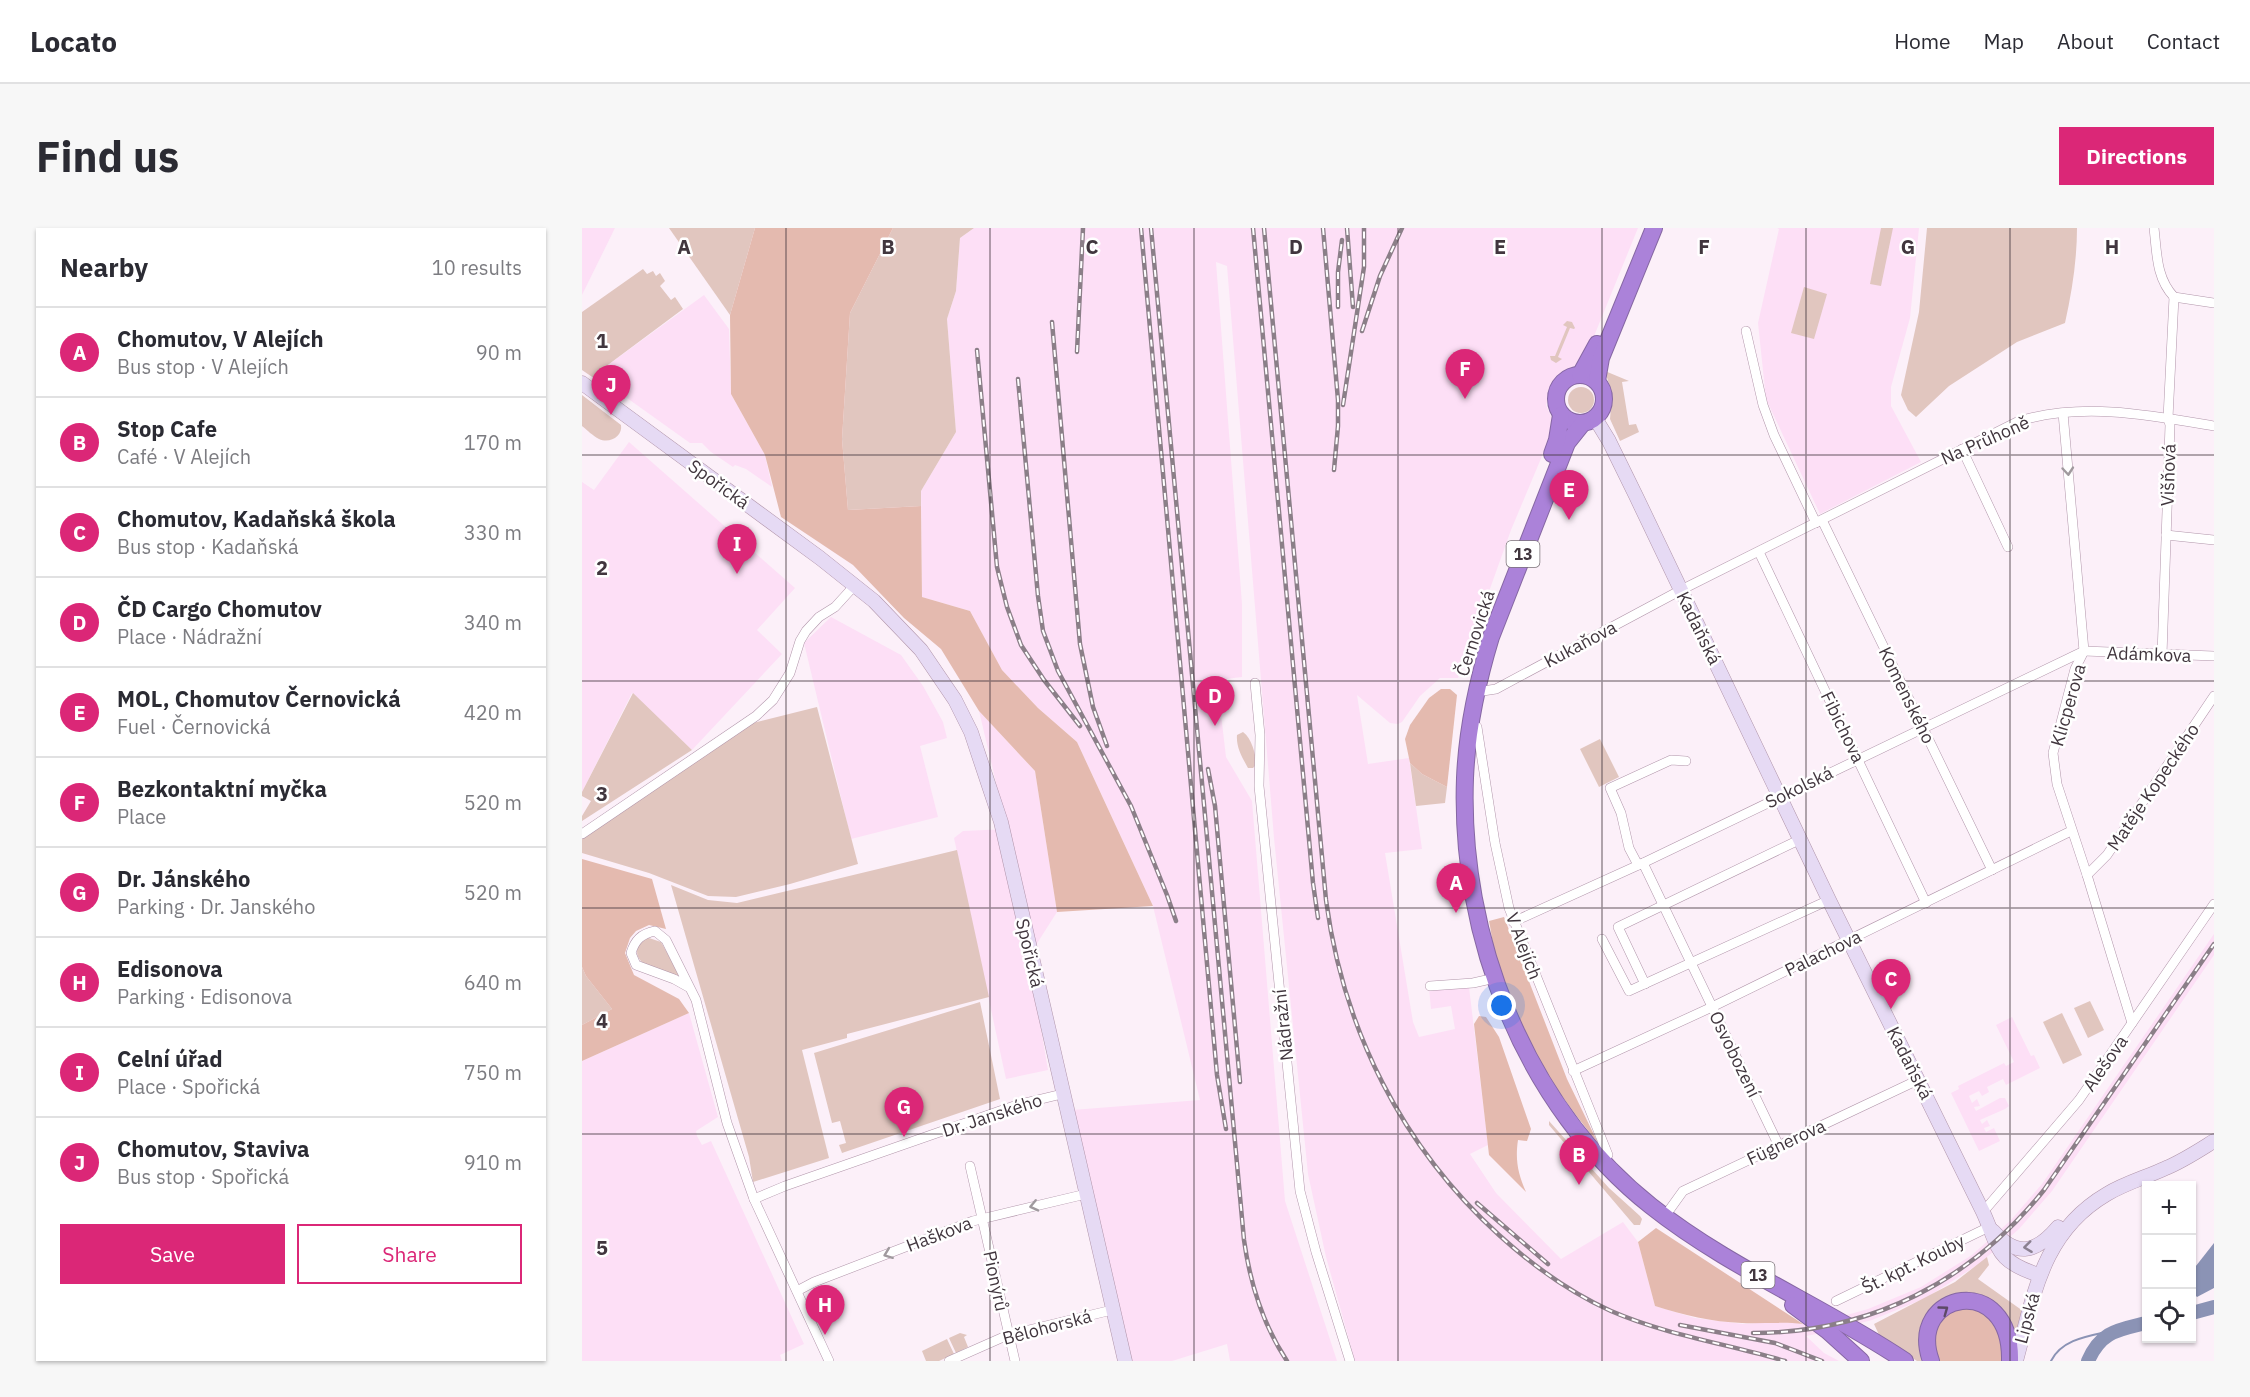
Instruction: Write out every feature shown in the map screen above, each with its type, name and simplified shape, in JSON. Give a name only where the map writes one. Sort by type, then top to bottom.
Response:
[{"type":"highway","name":"Černovická","points":[[1472,690],[1482,636],[1495,597],[1557,440],[1561,415],[1556,400],[1558,389],[1567,379],[1580,375],[1599,339],[1644,228]]},
{"type":"highway","name":"Černovická","points":[[1472,690],[1567,443],[1602,410],[1604,402],[1601,387],[1597,381],[1601,358],[1654,228]]},
{"type":"highway","points":[[1580,375],[1597,381]]},
{"type":"highway","points":[[1561,415],[1575,423],[1589,421]]},
{"type":"highway","name":"13","points":[[1472,690],[1458,748],[1456,780],[1456,834],[1464,897],[1475,946],[1520,1041],[1547,1088],[1565,1114],[1615,1173],[1665,1216],[1694,1237],[1844,1322],[1905,1361]]},
{"type":"highway","name":"13","points":[[1491,979],[1512,1046],[1540,1094],[1579,1146],[1609,1180],[1641,1210],[1691,1246],[1890,1361]]},
{"type":"highway","points":[[1931,1361],[1927,1341],[1928,1328],[1933,1319],[1939,1310],[1948,1305],[1968,1301],[1990,1307],[1999,1317],[2010,1343],[2010,1361]]},
{"type":"highway","points":[[1793,1305],[1828,1331],[1861,1361]]},
{"type":"street","points":[[2154,228],[2158,268],[2164,287],[2174,297],[2214,303]]},
{"type":"street","name":"Višňová","points":[[2162,655],[2170,425],[2168,418],[2174,297]]},
{"type":"street","points":[[1746,331],[1763,405],[1774,435],[1819,521]]},
{"type":"street","name":"Spořická","points":[[582,383],[855,585],[889,614],[921,650],[948,688],[971,732],[1000,822],[1125,1361]]},
{"type":"street","name":"Klicperova","points":[[2063,413],[2084,651],[2075,669],[2053,753],[2057,784],[2132,1023]]},
{"type":"street","name":"Na Průhoně","points":[[1681,590],[2019,421],[2046,414],[2126,413],[2214,426]]},
{"type":"street","name":"Kadaňská","points":[[1589,421],[1614,450],[1802,839],[1829,900],[1983,1212],[1996,1246],[2002,1256],[2021,1269],[2039,1275]]},
{"type":"street","points":[[1962,448],[2007,547]]},
{"type":"street","name":"Komenského","points":[[1819,521],[1992,870]]},
{"type":"street","points":[[2166,535],[2214,540]]},
{"type":"street","name":"Fibichova","points":[[1759,552],[1926,903]]},
{"type":"street","points":[[582,834],[756,716],[773,700],[785,682],[806,631],[819,617],[835,607],[855,585]]},
{"type":"street","name":"Kukaňova","points":[[1472,690],[1496,689],[1681,590]]},
{"type":"street","name":"Adámkova","points":[[2084,651],[2214,656]]},
{"type":"street","name":"Sokolská","points":[[1514,922],[1641,864],[2084,651]]},
{"type":"street","name":"Nádražní","points":[[1255,683],[1260,735],[1259,786],[1300,1191],[1316,1252],[1350,1361]]},
{"type":"street","name":"Matěje Kopeckého","points":[[2087,875],[2107,855],[2214,696]]},
{"type":"street","name":"V Alejích","points":[[1477,727],[1495,843],[1514,922],[1608,1155]]},
{"type":"street","name":"Osvobození","points":[[1686,761],[1671,759],[1610,788],[1622,813],[1629,848],[1664,904],[1779,1146]]},
{"type":"street","name":"Palachova","points":[[1573,1071],[1712,1007],[2071,831]]},
{"type":"street","points":[[1645,984],[1618,927],[1802,839]]},
{"type":"street","points":[[1602,939],[1629,992],[1829,900]]},
{"type":"street","name":"Alešova","points":[[1983,1212],[2079,1100],[2214,904]]},
{"type":"street","points":[[690,988],[674,979],[636,965],[631,953],[635,940],[646,933],[655,931],[666,939],[696,1000],[727,1123],[754,1199],[828,1361]]},
{"type":"street","points":[[1430,986],[1491,979]]},
{"type":"street","name":"Fügnerova","points":[[1665,1216],[1683,1191],[1918,1080]]},
{"type":"street","name":"Dr. Janského","points":[[754,1199],[785,1186],[1017,1105],[1062,1094]]},
{"type":"street","name":"Lipská","points":[[2016,1361],[2039,1275],[2049,1253],[2065,1229],[2088,1206],[2109,1193],[2169,1167],[2214,1142]]},
{"type":"street","name":"Pionýrů","points":[[970,1166],[1015,1361]]},
{"type":"street","name":"Kadaňská","points":[[1989,1227],[2008,1245],[2028,1249],[2044,1242],[2072,1211],[2109,1193]]},
{"type":"street","name":"Haškova","points":[[797,1291],[814,1282],[982,1218],[1086,1194]]},
{"type":"street","name":"Št. kpt. Kouby","points":[[1836,1300],[1989,1227]]},
{"type":"street","name":"Lipská","points":[[2022,1361],[2039,1275]]},
{"type":"street","name":"Bělohorská","points":[[950,1361],[1008,1335],[1112,1310]]},
{"type":"shaded area","points":[[582,228],[615,228],[582,295]]},
{"type":"shaded area","points":[[669,228],[755,228],[730,315]]},
{"type":"shaded area","points":[[755,228],[893,228],[850,313],[842,439],[848,510],[921,506],[922,597],[970,611],[1002,670],[1038,708],[1077,742],[1153,906],[1057,912],[1035,771],[979,711],[941,649],[904,618],[853,565],[781,517],[765,455],[731,394],[730,315]]},
{"type":"shaded area","points":[[893,228],[974,228],[960,238],[956,291],[947,319],[956,432],[921,491],[921,506],[848,510],[842,439],[850,313]]},
{"type":"shaded area","points":[[974,228],[1638,228],[1588,351],[1571,370],[1556,379],[1546,405],[1553,421],[1550,437],[1511,530],[1458,678],[1440,678],[1420,696],[1402,722],[1398,724],[1390,723],[1357,695],[1368,764],[1409,758],[1422,849],[1385,853],[1413,1022],[1419,1037],[1455,1029],[1451,1006],[1431,1009],[1429,988],[1469,987],[1488,1145],[1470,1154],[1496,1193],[1561,1259],[1623,1222],[1638,1242],[1655,1306],[1695,1318],[1743,1324],[1784,1321],[1803,1324],[1829,1320],[1868,1309],[1921,1287],[1972,1255],[2011,1220],[2042,1184],[2214,934],[2214,955],[2052,1191],[2019,1229],[1979,1264],[1926,1298],[1872,1320],[1806,1336],[1824,1353],[1839,1361],[1355,1361],[1326,1257],[1308,1174],[1274,838],[1227,266],[1216,262],[1242,604],[1242,677],[1217,680],[1226,757],[1252,801],[1285,1201],[1337,1361],[1230,1361],[1227,1344],[1172,1361],[1123,1361],[1061,1113],[1072,1110],[1200,1100],[1153,906],[1077,742],[1038,708],[1002,670],[970,611],[922,597],[921,491],[956,432],[947,319],[956,291],[960,238]]},
{"type":"shaded area","points":[[1777,228],[1919,228],[1910,318],[1891,387],[1891,406],[1921,462],[1820,514],[1766,399],[1758,323],[1779,229]]},
{"type":"shaded area","points":[[1881,228],[1893,228],[1881,286],[1870,284]]},
{"type":"shaded area","points":[[1927,228],[2077,228],[2076,252],[2065,323],[2017,342],[1949,386],[1916,417],[1908,410],[1901,395],[1919,312]]},
{"type":"shaded area","points":[[643,269],[647,274],[653,271],[656,276],[660,273],[665,281],[660,286],[671,300],[675,297],[683,309],[601,370],[606,383],[604,385],[582,370],[582,312]]},
{"type":"shaded area","points":[[1804,287],[1827,294],[1814,339],[1791,333]]},
{"type":"shaded area","points":[[704,295],[729,329],[731,394],[765,455],[772,487],[746,469],[735,465],[733,467],[702,443],[690,443],[606,383],[601,370]]},
{"type":"shaded area","points":[[1567,321],[1572,322],[1575,328],[1570,328],[1558,357],[1562,359],[1556,363],[1551,360],[1550,356],[1555,356],[1567,327],[1563,325]]},
{"type":"shaded area","points":[[1605,371],[1629,381],[1622,382],[1629,425],[1636,424],[1639,432],[1620,441],[1610,419],[1612,394]]},
{"type":"shaded area","points":[[1581,387],[1590,391],[1594,400],[1590,409],[1581,413],[1572,409],[1568,400],[1572,391]]},
{"type":"shaded area","points":[[582,395],[621,425],[618,436],[611,440],[599,439],[582,426]]},
{"type":"shaded area","points":[[629,442],[795,588],[757,630],[782,654],[692,750],[632,693],[582,792],[582,482],[594,490]]},
{"type":"shaded area","points":[[831,617],[901,655],[923,686],[943,722],[947,738],[920,746],[938,817],[851,839],[804,643]]},
{"type":"shaded area","points":[[1441,689],[1450,689],[1457,695],[1447,787],[1422,774],[1410,763],[1405,739],[1410,725],[1429,698]]},
{"type":"shaded area","points":[[633,693],[692,750],[582,821],[582,816],[591,801],[582,796],[582,792]]},
{"type":"shaded area","points":[[817,707],[858,864],[736,897],[708,896],[649,873],[582,853],[582,839],[753,723]]},
{"type":"shaded area","points":[[979,711],[1035,771],[1057,912],[1036,945],[1033,982],[1048,1070],[1006,1079],[954,838],[963,831],[1007,829]]},
{"type":"shaded area","points":[[1243,732],[1249,738],[1254,751],[1257,764],[1253,768],[1248,768],[1238,748],[1237,735]]},
{"type":"shaded area","points":[[1600,739],[1619,777],[1599,787],[1580,749]]},
{"type":"shaded area","points":[[1410,763],[1422,774],[1447,787],[1445,803],[1416,806]]},
{"type":"shaded area","points":[[957,850],[989,997],[847,1034],[847,1038],[802,1050],[829,1158],[753,1182],[749,1157],[671,885],[708,900],[737,903]]},
{"type":"shaded area","points":[[582,859],[652,879],[666,929],[649,925],[636,931],[630,938],[625,953],[634,975],[679,999],[689,1013],[582,1061],[582,1025],[612,1009],[586,976],[582,967]]},
{"type":"shaded area","points":[[1504,917],[1567,1079],[1598,1143],[1551,1080],[1514,1012],[1504,987],[1489,921]]},
{"type":"shaded area","points":[[649,938],[661,942],[680,976],[653,969],[641,962],[638,957],[638,948],[641,942]]},
{"type":"shaded area","points":[[582,967],[586,976],[612,1009],[582,1025]]},
{"type":"shaded area","points":[[2090,1001],[2104,1030],[2088,1038],[2074,1008]]},
{"type":"shaded area","points":[[980,1002],[1000,1099],[842,1153],[839,1145],[846,1143],[840,1121],[832,1123],[814,1053]]},
{"type":"shaded area","points":[[689,1013],[718,1117],[696,1131],[697,1136],[702,1145],[711,1141],[804,1344],[780,1355],[782,1361],[582,1361],[582,1061]]},
{"type":"shaded area","points":[[2062,1013],[2082,1055],[2063,1064],[2043,1022]]},
{"type":"shaded area","points":[[1479,1016],[1486,1017],[1499,1037],[1531,1129],[1527,1141],[1518,1140],[1517,1147],[1518,1167],[1526,1192],[1489,1155],[1474,1024]]},
{"type":"shaded area","points":[[2012,1017],[2031,1056],[2034,1055],[2040,1068],[2006,1085],[2003,1079],[1987,1087],[1989,1092],[1982,1096],[1979,1091],[1969,1096],[1972,1103],[1977,1099],[1980,1106],[1974,1107],[1976,1111],[2000,1098],[2005,1098],[2009,1106],[1980,1120],[1982,1124],[1987,1120],[1990,1126],[1984,1128],[1986,1132],[1994,1128],[2000,1141],[1979,1151],[1951,1093],[1959,1089],[1958,1086],[2004,1063],[2006,1066],[2014,1062],[1996,1025]]},
{"type":"shaded area","points":[[1549,1121],[1609,1188],[1640,1216],[1642,1219],[1640,1225],[1634,1225],[1549,1125]]},
{"type":"shaded area","points":[[1656,1228],[1803,1324],[1720,1321],[1655,1306],[1638,1242]]},
{"type":"shaded area","points":[[1987,1257],[1989,1265],[1978,1279],[2023,1311],[2015,1344],[1938,1303],[1922,1330],[1921,1361],[1917,1361],[1880,1337],[1874,1324],[1955,1282]]},
{"type":"shaded area","points":[[1969,1308],[1988,1317],[1998,1327],[2006,1361],[1939,1361],[1933,1347],[1933,1336],[1937,1325],[1946,1312]]},
{"type":"shaded area","points":[[960,1333],[967,1335],[964,1337],[968,1347],[956,1353],[949,1338]]},
{"type":"shaded area","points":[[947,1339],[954,1354],[939,1361],[926,1361],[922,1351]]},
{"type":"water","points":[[2214,1243],[2214,1288],[2197,1297],[2196,1296],[2196,1266]]},
{"type":"waterway","points":[[2196,1312],[2214,1307]]},
{"type":"waterway","points":[[2088,1361],[2099,1343],[2111,1333],[2142,1324]]},
{"type":"waterway","points":[[2051,1361],[2069,1343],[2111,1331]]},
{"type":"railway","points":[[1077,352],[1083,228]]},
{"type":"railway","points":[[1141,228],[1217,1075],[1226,1129]]},
{"type":"railway","points":[[1151,228],[1244,1240],[1250,1272],[1264,1318],[1287,1361]]},
{"type":"railway","points":[[1253,228],[1318,918]]},
{"type":"railway","points":[[1264,228],[1326,900],[1334,948],[1347,994],[1382,1083],[1433,1164],[1464,1201],[1499,1235],[1552,1277],[1595,1304],[1653,1327],[1785,1361]]},
{"type":"railway","points":[[1323,228],[1338,400],[1334,470]]},
{"type":"railway","points":[[1347,228],[1353,307]]},
{"type":"railway","points":[[1343,405],[1364,267],[1364,228]]},
{"type":"railway","points":[[1362,331],[1380,276],[1402,228]]},
{"type":"railway","points":[[1338,307],[1338,272],[1342,240]]},
{"type":"railway","points":[[1052,322],[1080,644],[1093,707],[1107,746]]},
{"type":"railway","points":[[977,350],[997,567],[1007,607],[1021,645],[1044,680],[1080,726]]},
{"type":"railway","points":[[1018,379],[1043,631],[1058,671],[1131,806],[1176,921]]},
{"type":"railway","points":[[1208,769],[1215,806],[1240,1082]]},
{"type":"railway","points":[[1753,1333],[1796,1331],[1878,1312],[1915,1296],[1951,1275],[1984,1251],[2044,1190],[2214,944]]},
{"type":"railway","points":[[1477,1203],[1548,1264]]},
{"type":"railway","points":[[1680,1325],[1775,1343],[1822,1361]]},
{"type":"place","name":"Bezkontaktní myčka","points":[[1465,399]]},
{"type":"place","name":"Chomutov, Staviva","points":[[611,415]]},
{"type":"place","name":"MOL, Chomutov Černovická","points":[[1569,520]]},
{"type":"place","name":"Celní úřad","points":[[737,574]]},
{"type":"place","name":"ČD Cargo Chomutov","points":[[1215,726]]},
{"type":"place","name":"Chomutov, V Alejích","points":[[1456,913]]},
{"type":"place","name":"Chomutov, Kadaňská škola","points":[[1891,1009]]},
{"type":"place","name":"Dr. Jánského","points":[[904,1137]]},
{"type":"place","name":"Stop Cafe","points":[[1579,1185]]},
{"type":"place","name":"Edisonova","points":[[825,1335]]}]
